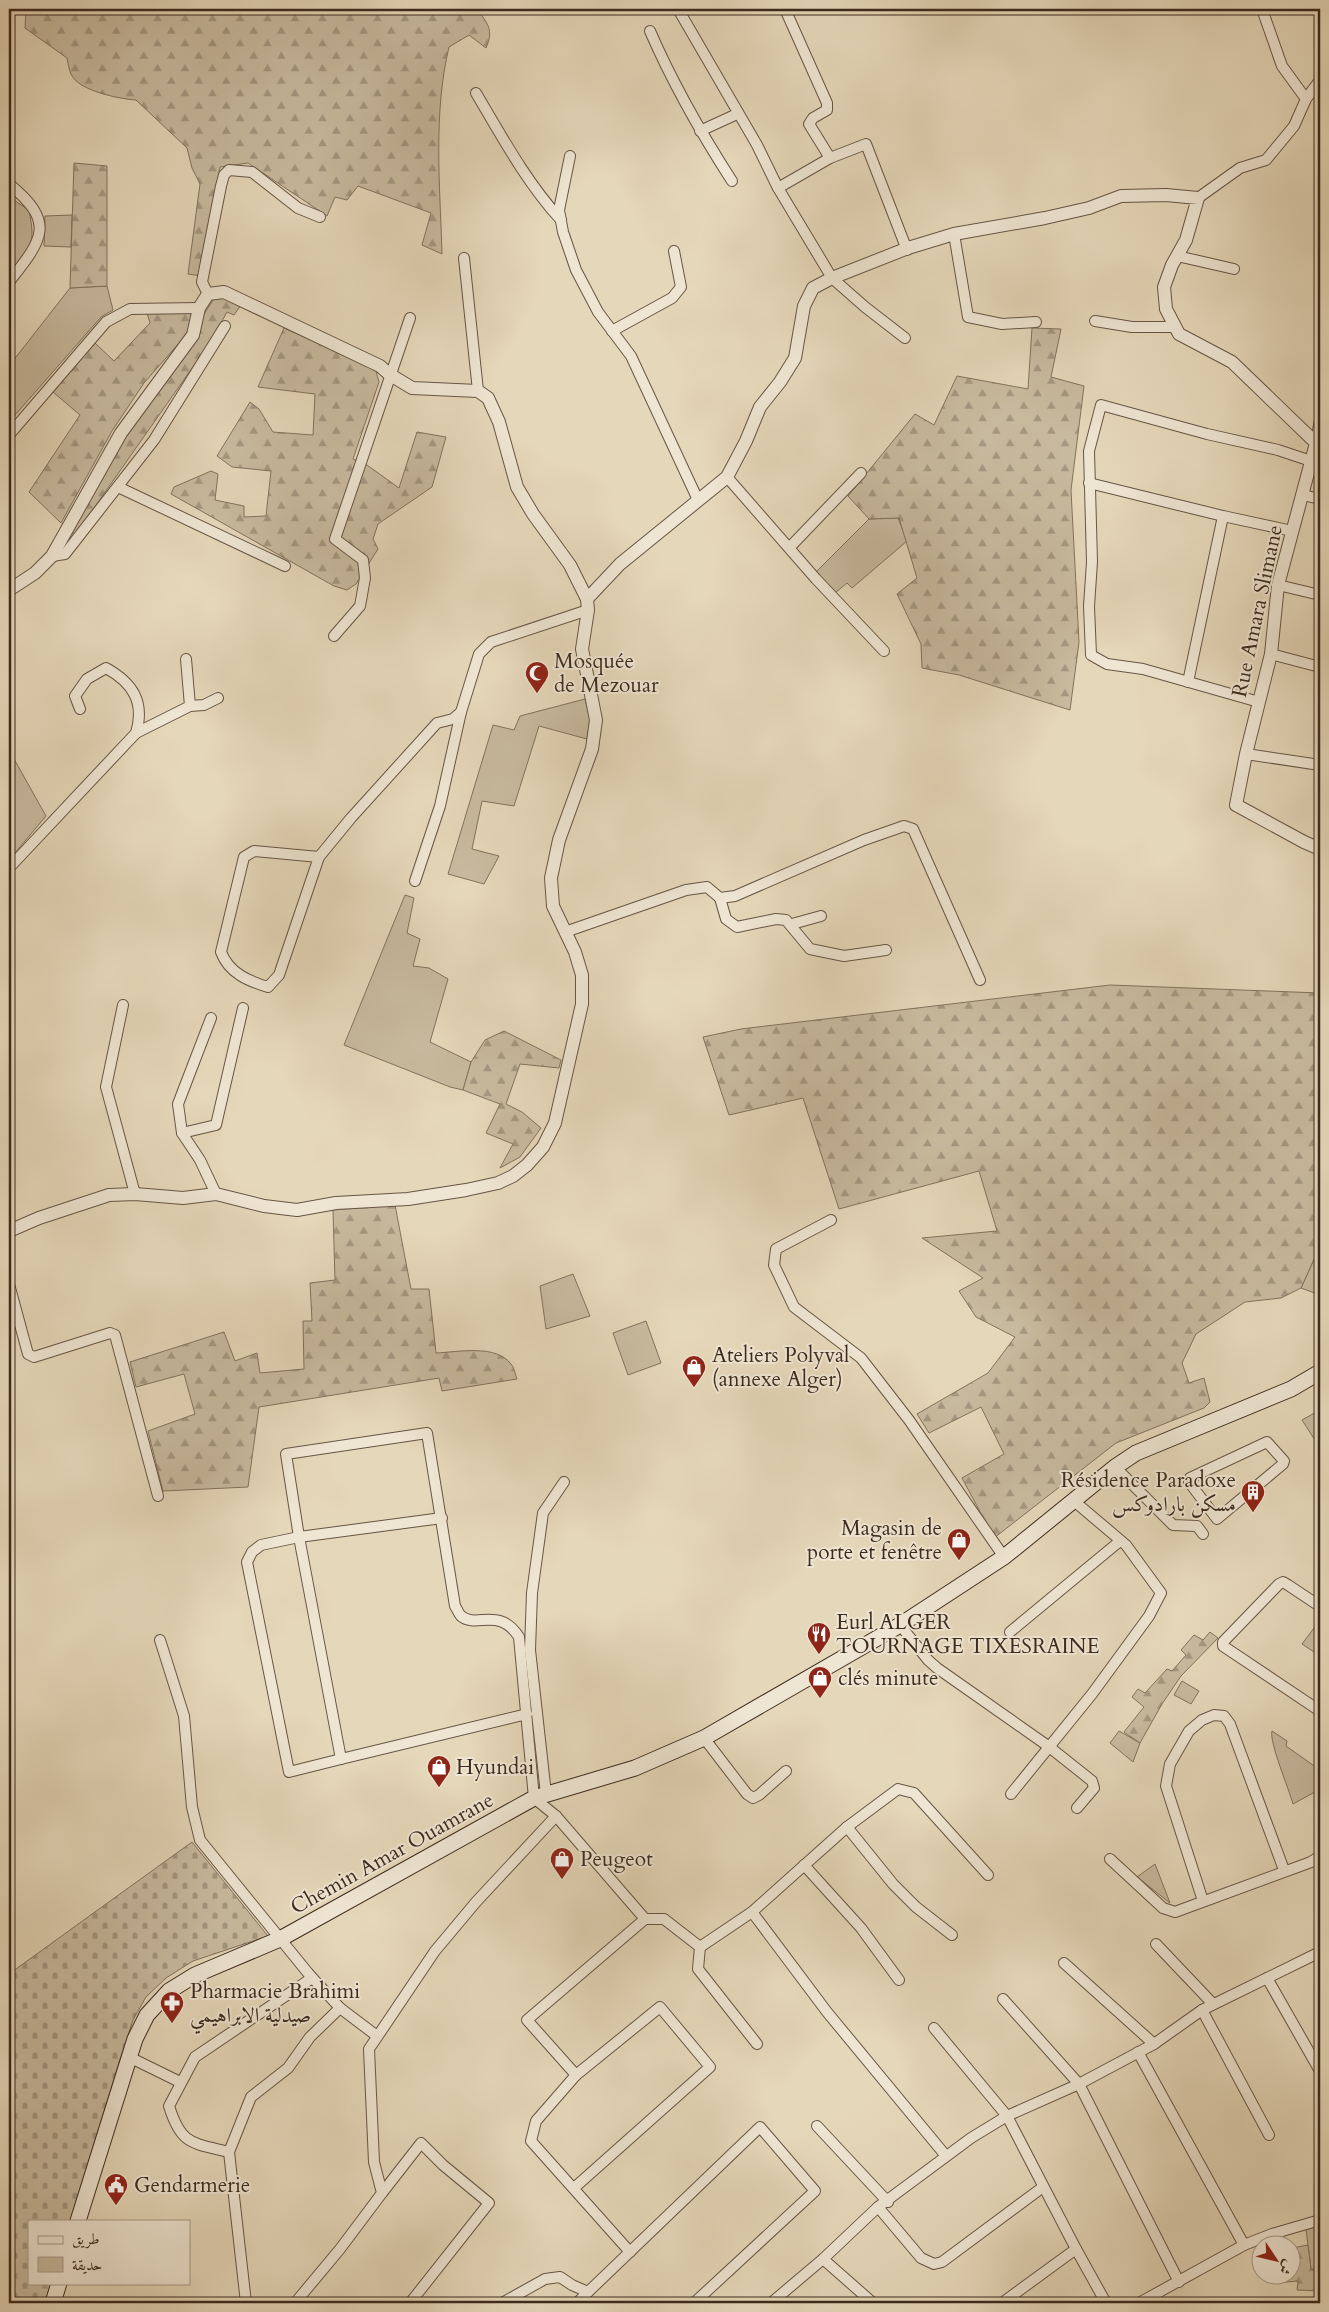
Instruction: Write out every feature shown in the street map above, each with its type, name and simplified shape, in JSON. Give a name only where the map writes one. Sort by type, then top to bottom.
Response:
[{"type":"main road","name":"Chemin Amar Ouamrane","points":[[78,2220],[135,2039],[147,2015],[170,1991],[195,1975],[280,1939],[540,1796],[635,1768],[704,1738],[900,1625],[1004,1557],[1115,1467],[1136,1453],[1292,1388],[1320,1372]]},
{"type":"main road","points":[[53,2303],[59,2284]]},
{"type":"street","points":[[678,9],[756,145],[778,188],[832,278],[905,338]]},
{"type":"street","points":[[785,9],[828,103],[827,110],[813,118],[809,124],[830,158]]},
{"type":"street","points":[[1262,9],[1282,66],[1306,99]]},
{"type":"street","points":[[650,31],[670,78],[732,182]]},
{"type":"street","points":[[1318,442],[1232,362],[1179,334],[1166,310],[1164,286],[1186,240],[1198,198],[1240,168],[1266,160],[1294,126],[1306,99],[1320,80]]},
{"type":"street","points":[[476,93],[505,142],[533,183],[539,196],[561,220]]},
{"type":"street","points":[[700,131],[737,114]]},
{"type":"street","points":[[778,188],[830,158],[866,144],[907,250]]},
{"type":"street","points":[[570,156],[559,210],[563,232],[576,270],[598,312],[631,356],[698,500]]},
{"type":"street","points":[[208,294],[202,282],[221,186],[224,175],[229,170],[252,172],[298,208],[320,217]]},
{"type":"street","points":[[9,184],[28,200],[37,216],[39,225],[37,243],[33,251],[9,282]]},
{"type":"street","points":[[415,881],[440,806],[461,712],[479,654],[490,642],[587,605],[620,564],[727,477],[746,441],[760,407],[780,382],[795,358],[804,306],[813,288],[832,278],[954,234],[1089,208],[1121,196],[1166,194],[1198,198]]},
{"type":"street","points":[[954,234],[968,317],[1002,324],[1036,322]]},
{"type":"street","points":[[612,331],[672,298],[679,292],[681,288],[674,251]]},
{"type":"street","points":[[1177,256],[1234,269]]},
{"type":"street","points":[[464,258],[478,391]]},
{"type":"street","points":[[9,1231],[88,1200],[109,1195],[134,1194],[183,1198],[216,1194],[264,1206],[297,1210],[336,1203],[408,1199],[498,1183],[513,1176],[527,1165],[543,1147],[555,1123],[582,1004],[582,975],[575,952],[552,906],[551,878],[559,840],[592,749],[596,720],[582,650],[587,605],[570,565],[533,514],[517,487],[499,422],[488,398],[478,391],[412,388],[380,366],[224,292],[208,294]]},
{"type":"street","points":[[9,590],[35,573],[52,556],[121,433],[193,336],[199,308],[208,294]]},
{"type":"street","points":[[9,435],[106,322],[130,309],[199,308]]},
{"type":"street","points":[[334,636],[360,606],[364,578],[362,560],[335,539],[389,374],[410,318]]},
{"type":"street","points":[[1095,322],[1132,327],[1176,328]]},
{"type":"street","points":[[52,556],[65,554],[118,488],[154,440],[225,326]]},
{"type":"street","points":[[1259,702],[1143,670],[1107,664],[1091,655],[1089,606],[1092,562],[1089,450],[1101,405],[1207,434],[1278,450],[1311,461]]},
{"type":"street","points":[[1318,442],[1320,419]]},
{"type":"street","name":"Rue Amara Slimane","points":[[1318,442],[1311,461],[1304,495],[1292,531],[1278,585],[1271,654],[1246,754],[1236,805],[1320,849]]},
{"type":"street","points":[[790,547],[861,473]]},
{"type":"street","points":[[727,477],[816,579],[884,651]]},
{"type":"street","points":[[1089,483],[1292,531]]},
{"type":"street","points":[[118,488],[285,566]]},
{"type":"street","points":[[1304,495],[1320,499]]},
{"type":"street","points":[[1188,682],[1223,516]]},
{"type":"street","points":[[1278,585],[1320,595]]},
{"type":"street","points":[[1271,654],[1320,667]]},
{"type":"street","points":[[186,659],[190,706]]},
{"type":"street","points":[[80,709],[76,696],[87,679],[106,668],[119,675],[134,690],[140,720],[136,733]]},
{"type":"street","points":[[9,868],[136,733],[190,706],[204,705],[218,698]]},
{"type":"street","points":[[318,857],[254,851],[244,857],[221,952],[225,963],[249,982],[268,987],[279,975],[318,857],[350,818],[437,723],[453,719],[461,712]]},
{"type":"street","points":[[1246,754],[1320,765]]},
{"type":"street","points":[[720,898],[735,896],[864,840],[904,826],[913,829],[980,980]]},
{"type":"street","points":[[565,932],[686,890],[707,887],[720,898],[726,919],[737,927],[776,919],[786,920],[792,924],[810,949],[844,956],[886,950]]},
{"type":"street","points":[[792,924],[821,916]]},
{"type":"street","points":[[122,1005],[106,1087],[134,1194]]},
{"type":"street","points":[[182,1134],[216,1125],[243,1008]]},
{"type":"street","points":[[211,1018],[178,1104],[182,1134],[200,1160],[216,1194]]},
{"type":"street","points":[[831,1220],[776,1249],[774,1265],[794,1307],[861,1358],[909,1420],[1004,1557]]},
{"type":"street","points":[[9,1284],[28,1354],[34,1357],[110,1333],[115,1335],[158,1496]]},
{"type":"street","points":[[341,1759],[299,1537],[286,1454],[427,1433],[455,1606],[461,1616],[468,1619],[498,1619],[514,1630],[519,1637],[527,1714],[540,1796],[645,1919]]},
{"type":"street","points":[[1267,1442],[1270,1444],[1284,1461],[1283,1464],[1217,1519],[1189,1482],[1190,1478],[1267,1442]]},
{"type":"street","points":[[1115,1467],[1173,1525],[1197,1526],[1203,1534]]},
{"type":"street","points":[[540,1796],[530,1650],[532,1593],[543,1513],[564,1482]]},
{"type":"street","points":[[1010,1794],[1092,1694],[1149,1616],[1161,1593],[1126,1545],[1074,1501]]},
{"type":"street","points":[[442,1518],[299,1537],[261,1546],[252,1552],[247,1562],[289,1772],[527,1714]]},
{"type":"street","points":[[1010,1632],[1120,1541]]},
{"type":"street","points":[[1318,1605],[1283,1582],[1223,1642],[1223,1646],[1320,1711]]},
{"type":"street","points":[[900,1625],[928,1660],[937,1668],[1048,1746],[1092,1781],[1094,1788],[1077,1808]]},
{"type":"street","points":[[160,1640],[184,1716],[192,1807],[200,1840],[312,1978],[195,2056],[180,2082],[169,2106],[174,2120],[185,2139],[194,2144],[229,2152]]},
{"type":"street","points":[[1203,1901],[1166,1786],[1170,1764],[1189,1731],[1202,1720],[1214,1715],[1224,1716],[1230,1724],[1284,1870]]},
{"type":"street","points":[[704,1738],[747,1794],[753,1798],[786,1771]]},
{"type":"street","points":[[700,1947],[752,1912],[847,1827],[898,1789],[914,1793],[988,1875]]},
{"type":"street","points":[[382,2193],[374,2162],[369,2049],[434,1951],[476,1902],[556,1816]]},
{"type":"street","points":[[847,1827],[893,1884],[916,1907],[952,1935]]},
{"type":"street","points":[[1110,1859],[1137,1886],[1170,1911],[1175,1912],[1284,1870],[1311,1862],[1320,1856]]},
{"type":"street","points":[[804,1865],[861,1928],[899,1980]]},
{"type":"street","points":[[752,1912],[827,2012],[946,2156]]},
{"type":"street","points":[[576,2075],[527,2020],[645,1919],[664,1920],[700,1947]]},
{"type":"street","points":[[1156,1944],[1213,2004]]},
{"type":"street","points":[[700,1947],[698,1968],[757,2044]]},
{"type":"street","points":[[771,2303],[823,2259],[878,2208],[946,2156],[1007,2116],[1079,2084],[1154,2044],[1202,2010],[1320,1952]]},
{"type":"street","points":[[1064,1963],[1154,2044]]},
{"type":"street","points":[[308,1973],[340,2008],[377,2036]]},
{"type":"street","points":[[1267,1978],[1320,2071]]},
{"type":"street","points":[[1003,1999],[1079,2084],[1179,2282]]},
{"type":"street","points":[[574,2188],[710,2067],[660,2007],[576,2075],[536,2121],[531,2141],[630,2252]]},
{"type":"street","points":[[246,2303],[229,2152],[251,2097],[288,2068],[310,2037],[340,2008]]},
{"type":"street","points":[[1202,2010],[1269,2135]]},
{"type":"street","points":[[934,2028],[1007,2116],[1106,2303]]},
{"type":"street","points":[[1138,2052],[1244,2245]]},
{"type":"street","points":[[129,2057],[180,2082]]},
{"type":"street","points":[[817,2126],[888,2202]]},
{"type":"street","points":[[577,2303],[760,2127],[815,2191],[694,2303]]},
{"type":"street","points":[[295,2303],[421,2144],[489,2203],[410,2303]]},
{"type":"street","points":[[878,2208],[921,2258],[934,2264],[942,2262],[1043,2187]]},
{"type":"street","points":[[1139,2303],[1244,2245],[1272,2234],[1320,2220]]},
{"type":"street","points":[[1002,2303],[1076,2249]]},
{"type":"street","points":[[823,2259],[873,2303]]},
{"type":"street","points":[[502,2303],[546,2279],[560,2277],[572,2286],[588,2292]]},
{"type":"green space","points":[[26,9],[477,9],[489,27],[490,36],[486,48],[469,35],[449,47],[444,72],[439,124],[442,254],[422,245],[431,213],[358,186],[347,200],[335,197],[327,216],[248,163],[220,167],[201,276],[188,274],[200,184],[192,168],[187,148],[136,100],[100,93],[75,80],[70,72],[67,58],[25,28]]},
{"type":"green space","points":[[74,163],[107,166],[107,286],[70,288]]},
{"type":"green space","points":[[9,197],[29,210],[32,239],[27,251],[9,273]]},
{"type":"green space","points":[[72,215],[71,247],[44,246],[45,216]]},
{"type":"green space","points":[[107,286],[113,310],[101,317],[9,422],[9,366],[70,288]]},
{"type":"green space","points":[[215,297],[226,298],[241,305],[234,315],[227,312],[211,341],[75,535],[70,532],[123,439]]},
{"type":"green space","points":[[147,313],[192,313],[187,334],[144,383],[112,431],[61,523],[29,492],[80,415],[53,392],[95,343],[114,361],[150,323]]},
{"type":"green space","points":[[284,328],[375,368],[379,382],[353,459],[367,465],[399,488],[417,432],[446,437],[432,487],[378,524],[373,539],[378,549],[356,584],[347,590],[334,586],[171,494],[174,487],[211,471],[218,474],[215,500],[244,506],[244,517],[266,516],[271,471],[232,467],[217,456],[250,402],[259,409],[273,432],[313,435],[315,394],[258,387]]},
{"type":"green space","points":[[1032,328],[1061,329],[1051,377],[1084,386],[1071,490],[1079,642],[1070,710],[959,675],[922,668],[921,644],[897,594],[917,578],[899,518],[869,519],[848,496],[915,414],[934,425],[957,376],[1028,389]]},
{"type":"green space","points":[[898,518],[907,541],[852,588],[847,583],[835,593],[815,573],[869,519]]},
{"type":"green space","points":[[585,699],[590,719],[587,739],[539,726],[514,806],[482,801],[472,849],[499,856],[484,884],[448,874],[493,725],[514,730],[520,716]]},
{"type":"green space","points":[[9,750],[46,816],[9,860]]},
{"type":"green space","points":[[405,895],[414,898],[407,933],[420,939],[413,966],[429,968],[448,979],[430,1042],[471,1062],[463,1090],[450,1087],[344,1045]]},
{"type":"green space","points":[[1110,985],[1320,993],[1320,1246],[1301,1288],[1281,1298],[1245,1302],[1196,1334],[1182,1363],[1189,1383],[1204,1378],[1210,1402],[1204,1408],[1116,1443],[994,1538],[962,1478],[1004,1454],[981,1407],[929,1433],[917,1414],[988,1373],[1015,1337],[976,1317],[959,1291],[983,1278],[922,1238],[997,1231],[979,1171],[839,1209],[803,1098],[729,1115],[703,1037],[741,1029]]},
{"type":"green space","points":[[504,1031],[561,1060],[559,1068],[520,1064],[506,1104],[522,1112],[541,1128],[520,1157],[500,1168],[513,1144],[486,1133],[500,1104],[463,1090],[471,1062],[485,1040]]},
{"type":"green space","points":[[395,1205],[411,1289],[429,1289],[436,1353],[486,1351],[496,1354],[511,1364],[517,1379],[442,1391],[439,1378],[259,1407],[248,1487],[163,1491],[148,1431],[195,1414],[184,1374],[136,1387],[130,1362],[224,1332],[235,1361],[257,1353],[260,1373],[304,1369],[303,1321],[312,1321],[310,1283],[335,1280],[333,1210]]},
{"type":"green space","points":[[1320,1246],[1320,1295],[1301,1288]]},
{"type":"green space","points":[[573,1274],[590,1316],[546,1329],[540,1286]]},
{"type":"green space","points":[[646,1321],[661,1363],[628,1375],[613,1333]]},
{"type":"green space","points":[[1320,1410],[1320,1448],[1302,1420]]},
{"type":"green space","points":[[1320,1620],[1320,1656],[1302,1644]]},
{"type":"green space","points":[[1210,1632],[1218,1638],[1181,1676],[1162,1704],[1140,1743],[1124,1732],[1144,1707],[1132,1697],[1138,1689],[1145,1693],[1167,1669],[1172,1671],[1186,1655],[1181,1650],[1194,1635],[1203,1640]]},
{"type":"green space","points":[[1182,1681],[1199,1691],[1191,1704],[1174,1695]]},
{"type":"green space","points":[[1119,1731],[1140,1743],[1133,1762],[1110,1743]]},
{"type":"green space","points":[[1272,1731],[1287,1741],[1286,1746],[1320,1770],[1320,1778],[1315,1792],[1293,1804],[1273,1745]]},
{"type":"green space","points":[[192,1842],[268,1936],[193,1961],[166,1978],[146,1997],[133,2020],[70,2220],[28,2220],[28,2284],[51,2284],[45,2303],[9,2303],[9,1974]]},
{"type":"green space","points":[[1155,1864],[1170,1903],[1137,1877]]},
{"type":"green space","points":[[1320,2226],[1320,2271],[1311,2269],[1306,2229]]},
{"type":"green space","points":[[1308,2245],[1311,2269],[1320,2271],[1320,2291],[1297,2290],[1298,2284],[1302,2284],[1302,2246]]},
{"type":"place","name":"Mosquée de Mezouar","points":[[537,694]]},
{"type":"place","name":"Ateliers Polyval (annexe Alger)","points":[[694,1388]]},
{"type":"place","name":"Résidence Paradoxe مسكن بارادوكس","points":[[1253,1513]]},
{"type":"place","name":"Magasin de porte et fenêtre","points":[[959,1561]]},
{"type":"place","name":"Eurl ALGER TOURNAGE TIXESRAINE","points":[[819,1655]]},
{"type":"place","name":"clés minute","points":[[820,1699]]},
{"type":"place","name":"Hyundai","points":[[439,1788]]},
{"type":"place","name":"Peugeot","points":[[562,1880]]},
{"type":"place","name":"Pharmacie Brahimi صيدلية الابراهيمي","points":[[172,2024]]},
{"type":"place","name":"Gendarmerie","points":[[116,2206]]}]
